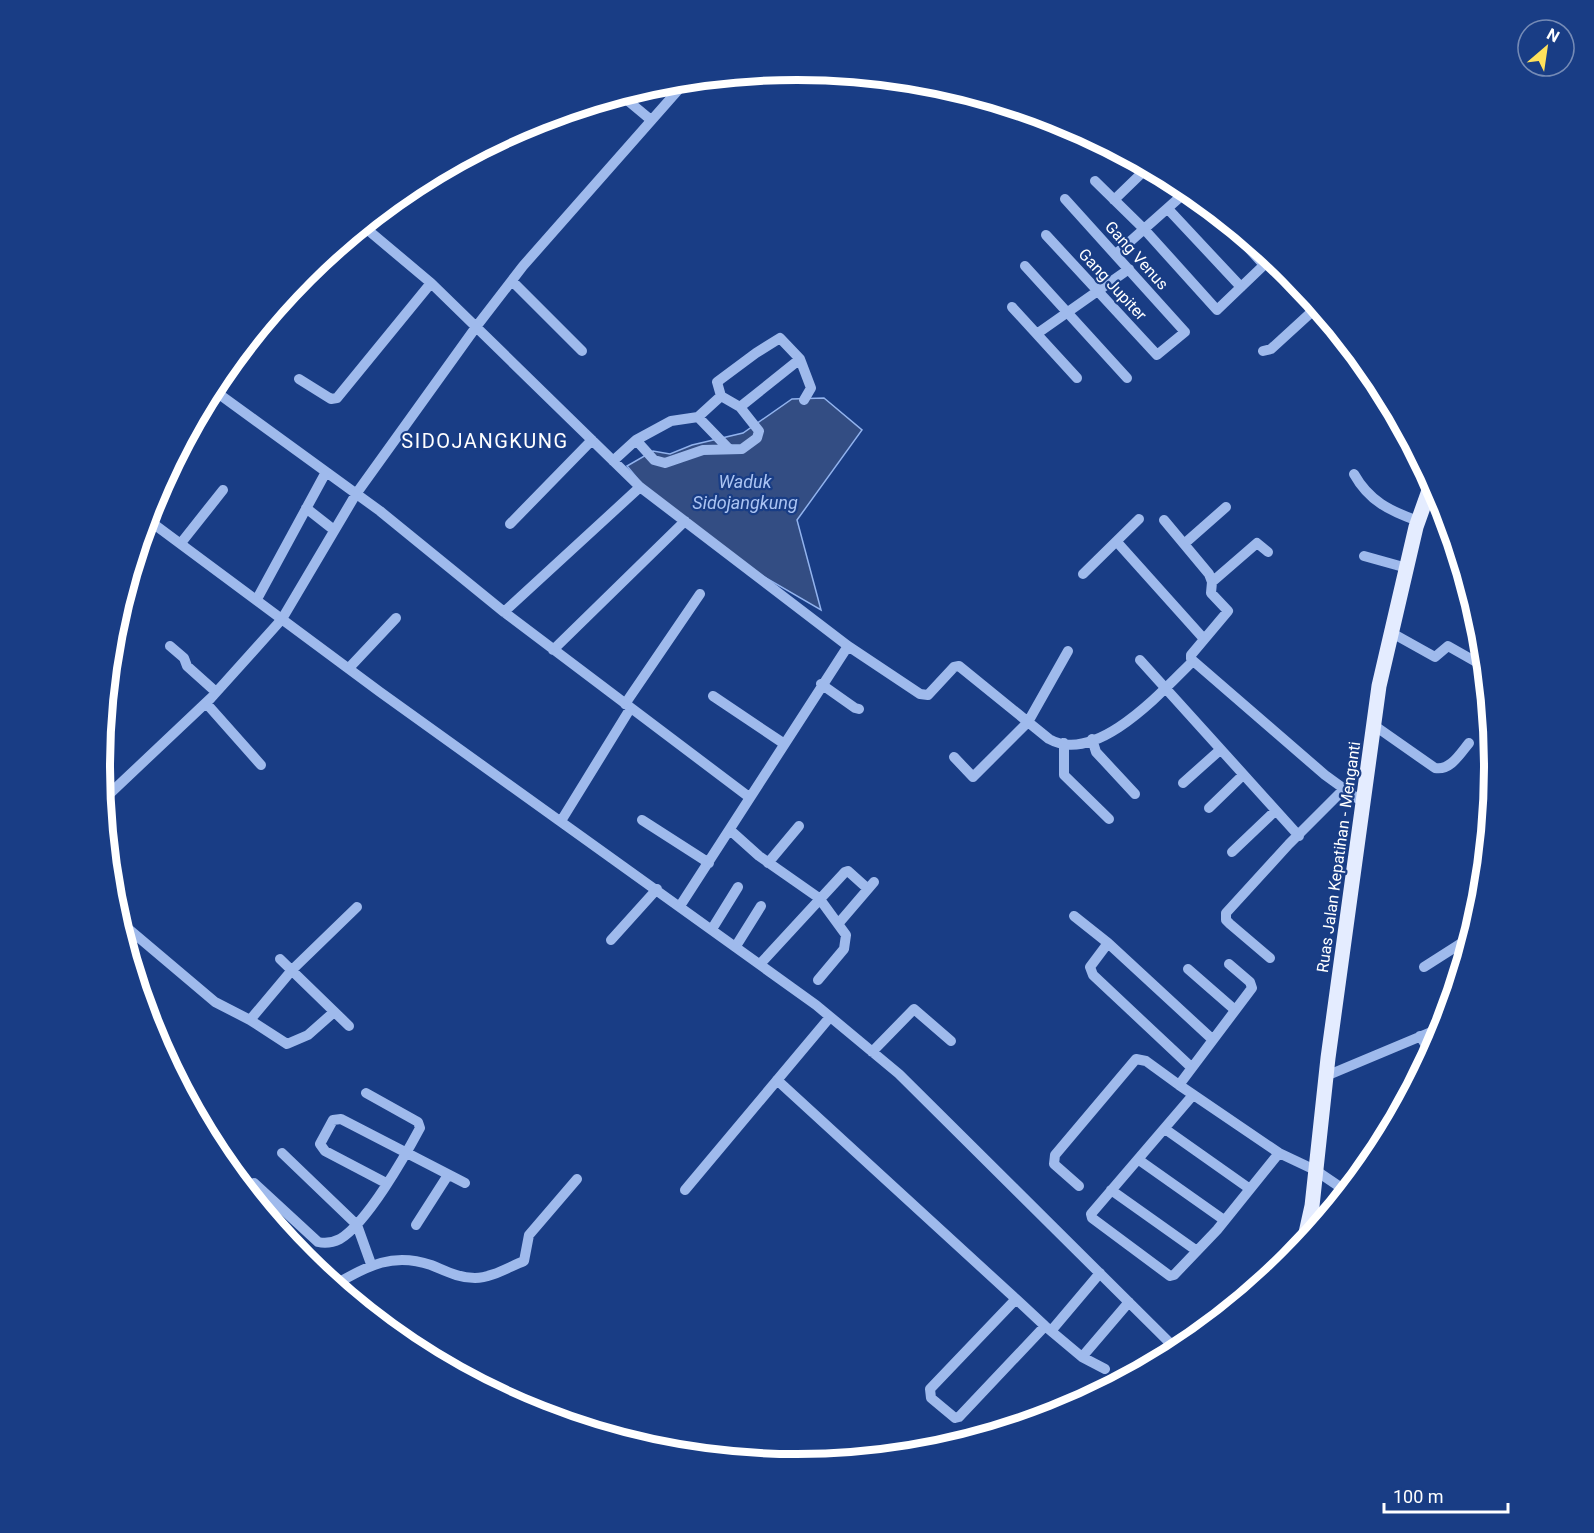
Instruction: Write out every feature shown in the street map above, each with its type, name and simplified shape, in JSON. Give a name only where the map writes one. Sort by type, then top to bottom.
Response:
[{"type":"main road","name":"Ruas Jalan Kepatihan - Menganti","points":[[1307,1226],[1379,686],[1418,521],[1429,496]]},
{"type":"street","points":[[111,793],[206,703],[282,619],[356,494],[476,327],[512,281],[678,90]]},
{"type":"street","points":[[629,101],[651,120]]},
{"type":"street","points":[[1114,200],[1142,173]]},
{"type":"street","points":[[1095,182],[1216,309],[1264,265],[1253,252]]},
{"type":"street","points":[[1116,254],[1181,197]]},
{"type":"street","name":"Gang Venus","points":[[1065,199],[1185,332],[1157,355]]},
{"type":"street","points":[[1168,209],[1241,287]]},
{"type":"street","points":[[368,230],[430,283],[640,487],[848,646],[921,694],[928,695],[954,667],[959,666],[1049,740],[1075,744],[1106,735],[1134,718],[1193,661]]},
{"type":"street","name":"Gang Jupiter","points":[[1046,235],[1157,355]]},
{"type":"street","points":[[1025,266],[1126,378]]},
{"type":"street","points":[[1038,333],[1069,314],[1129,269]]},
{"type":"street","points":[[512,281],[582,351]]},
{"type":"street","points":[[299,379],[331,399],[338,398],[430,283]]},
{"type":"street","points":[[1012,307],[1077,378]]},
{"type":"street","points":[[1263,351],[1271,349],[1311,311]]},
{"type":"street","points":[[636,440],[660,463],[703,450],[742,448],[758,435],[759,431],[740,407],[721,396],[717,382],[778,339],[784,341],[800,359],[811,388],[804,400]]},
{"type":"street","points":[[740,407],[800,359]]},
{"type":"street","points":[[220,394],[356,494],[553,650],[749,797]]},
{"type":"street","points":[[613,461],[636,440],[671,421],[698,417],[721,396]]},
{"type":"street","points":[[698,417],[729,449]]},
{"type":"street","points":[[510,524],[592,440]]},
{"type":"street","points":[[256,599],[326,472]]},
{"type":"street","points":[[1354,474],[1360,484],[1381,506],[1418,521]]},
{"type":"street","points":[[504,612],[640,487]]},
{"type":"street","points":[[181,543],[223,490]]},
{"type":"street","points":[[1185,544],[1226,507]]},
{"type":"street","points":[[306,508],[334,530]]},
{"type":"street","points":[[1083,574],[1138,519]]},
{"type":"street","points":[[1164,520],[1209,574],[1212,582],[1211,593],[1227,609],[1228,614],[1191,656],[1193,661],[1344,789],[1365,804]]},
{"type":"street","points":[[553,650],[685,521]]},
{"type":"street","points":[[154,524],[349,668],[761,963],[830,1017],[899,1074],[1171,1343]]},
{"type":"street","points":[[1117,542],[1204,639]]},
{"type":"street","points":[[1212,582],[1257,543],[1268,552]]},
{"type":"street","points":[[1364,556],[1407,568]]},
{"type":"street","points":[[561,821],[628,707],[700,594]]},
{"type":"street","points":[[349,668],[396,618]]},
{"type":"street","points":[[1392,633],[1435,657],[1448,646],[1476,662]]},
{"type":"street","points":[[170,646],[184,658],[187,666],[216,692]]},
{"type":"street","points":[[680,906],[821,684],[848,646]]},
{"type":"street","points":[[954,757],[973,777],[1028,722],[1068,651]]},
{"type":"street","points":[[1140,660],[1299,836]]},
{"type":"street","points":[[821,684],[859,709]]},
{"type":"street","points":[[713,696],[783,743]]},
{"type":"street","points":[[206,703],[261,765]]},
{"type":"street","points":[[1375,726],[1435,768],[1442,770],[1450,765],[1469,743]]},
{"type":"street","points":[[1092,739],[1096,752],[1135,794]]},
{"type":"street","points":[[1064,744],[1064,775],[1109,819]]},
{"type":"street","points":[[1183,783],[1220,750]]},
{"type":"street","points":[[1209,808],[1243,775]]},
{"type":"street","points":[[1269,958],[1230,924],[1225,916],[1242,894],[1344,789]]},
{"type":"street","points":[[1232,852],[1275,811]]},
{"type":"street","points":[[642,820],[709,863]]},
{"type":"street","points":[[768,863],[799,826]]},
{"type":"street","points":[[730,830],[768,863],[822,901],[846,935],[847,943],[818,980]]},
{"type":"street","points":[[761,963],[848,872],[871,886],[838,924]]},
{"type":"street","points":[[712,929],[738,886]]},
{"type":"street","points":[[611,940],[657,889]]},
{"type":"street","points":[[736,946],[761,906]]},
{"type":"street","points":[[250,1020],[292,970],[357,907]]},
{"type":"street","points":[[1074,916],[1108,943],[1212,1039]]},
{"type":"street","points":[[130,930],[215,1002],[250,1020],[287,1044],[308,1035],[334,1012]]},
{"type":"street","points":[[1108,943],[1090,967],[1093,975],[1191,1066]]},
{"type":"street","points":[[1424,967],[1461,943]]},
{"type":"street","points":[[280,958],[349,1026]]},
{"type":"street","points":[[1179,1085],[1252,986],[1229,964]]},
{"type":"street","points":[[1188,969],[1235,1010]]},
{"type":"street","points":[[872,1052],[914,1009],[951,1041]]},
{"type":"street","points":[[684,1190],[830,1017]]},
{"type":"street","points":[[1326,1076],[1431,1032]]},
{"type":"street","points":[[1420,1036],[1425,1044]]},
{"type":"street","points":[[1079,1186],[1054,1164],[1055,1155],[1136,1059],[1146,1061],[1279,1153],[1315,1170],[1340,1187]]},
{"type":"street","points":[[777,1080],[1048,1329],[1082,1357],[1105,1369]]},
{"type":"street","points":[[254,1183],[318,1242],[328,1244],[341,1239],[357,1225],[406,1153],[420,1128],[418,1122],[366,1093]]},
{"type":"street","points":[[1193,1095],[1139,1160],[1093,1209],[1092,1218],[1170,1276],[1174,1275],[1197,1251],[1279,1153]]},
{"type":"street","points":[[386,1183],[325,1151],[320,1144],[333,1120],[341,1119],[465,1183]]},
{"type":"street","points":[[1165,1129],[1250,1189]]},
{"type":"street","points":[[282,1153],[357,1225],[371,1264]]},
{"type":"street","points":[[1139,1160],[1224,1220]]},
{"type":"street","points":[[416,1225],[448,1175]]},
{"type":"street","points":[[342,1281],[371,1264],[403,1258],[429,1265],[460,1278],[479,1278],[524,1261],[529,1235],[577,1179]]},
{"type":"street","points":[[1111,1190],[1197,1251]]},
{"type":"street","points":[[1016,1299],[930,1389],[931,1398],[955,1418],[959,1417],[1048,1329],[1100,1273]]},
{"type":"street","points":[[1082,1357],[1129,1302]]},
{"type":"water","name":"Waduk Sidojangkung","points":[[824,398],[862,430],[797,520],[821,610],[747,567],[653,497],[627,466],[653,451],[670,454],[692,445],[743,433],[792,399]]},
{"type":"district","name":"SIDOJANGKUNG","points":[[485,441]]}]
